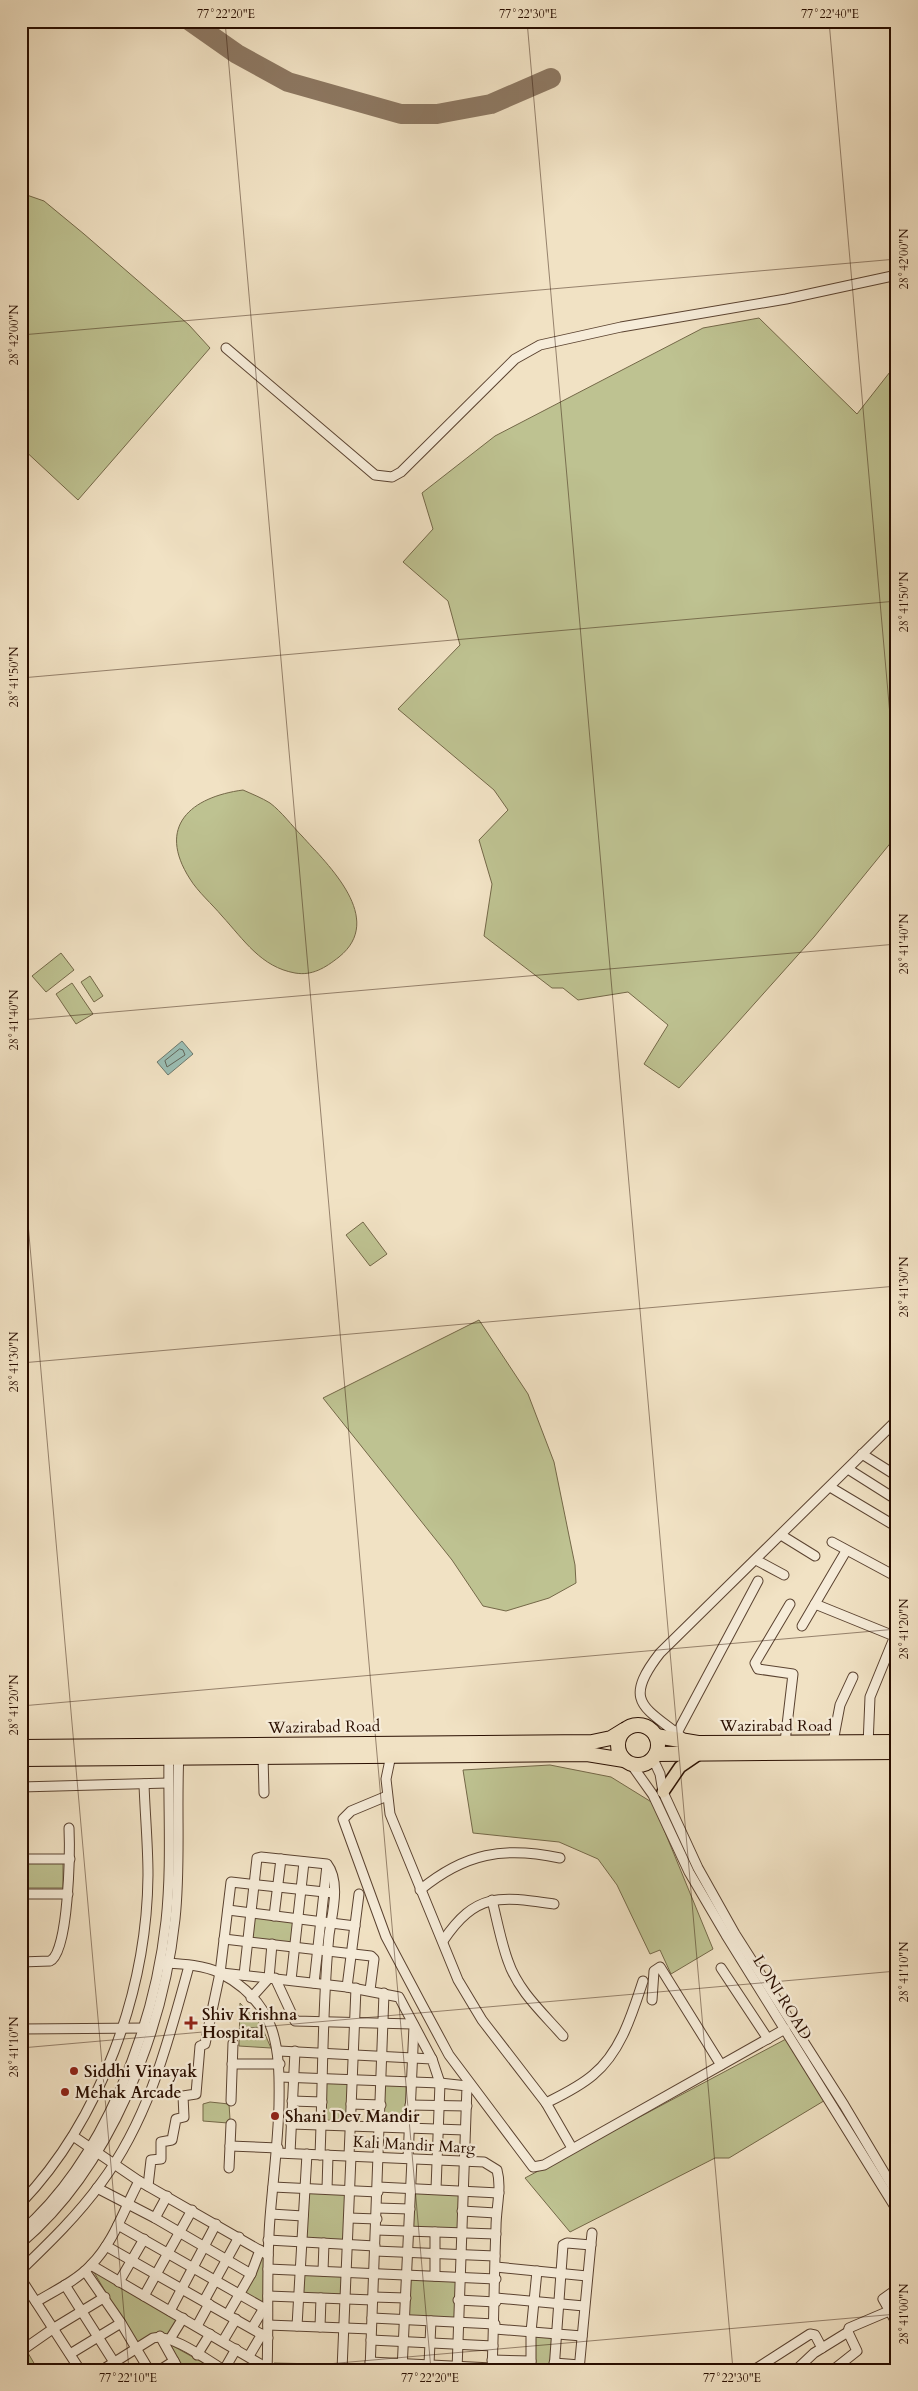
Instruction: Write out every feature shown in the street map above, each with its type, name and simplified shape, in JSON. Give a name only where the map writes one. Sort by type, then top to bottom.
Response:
[{"type":"highway","points":[[641,1725],[651,1730],[658,1742],[655,1756],[645,1764],[628,1762],[617,1745],[624,1730],[641,1725]]},
{"type":"highway","name":"Wazirabad Road","points":[[21,1759],[174,1751],[592,1742],[611,1738],[624,1730]]},
{"type":"highway","name":"Wazirabad Road","points":[[656,1736],[785,1742],[832,1742],[897,1752]]},
{"type":"highway","name":"Wazirabad Road","points":[[655,1756],[703,1752],[868,1747],[897,1742]]},
{"type":"highway","name":"Wazirabad Road","points":[[21,1747],[174,1751],[263,1756],[587,1754],[628,1762]]},
{"type":"main road","points":[[661,1796],[680,1767],[688,1759],[703,1752]]},
{"type":"street","points":[[226,348],[376,476],[392,477],[401,472],[515,359],[540,345],[621,327],[786,299],[897,275]]},
{"type":"street","points":[[758,1581],[682,1738],[645,1709],[639,1693],[643,1679],[660,1653],[897,1420]]},
{"type":"street","points":[[862,1454],[897,1476]]},
{"type":"street","points":[[848,1469],[897,1500]]},
{"type":"street","points":[[830,1487],[897,1527]]},
{"type":"street","points":[[780,1535],[815,1556]]},
{"type":"street","points":[[832,1542],[897,1577]]},
{"type":"street","points":[[802,1626],[846,1551]]},
{"type":"street","points":[[756,1560],[784,1575]]},
{"type":"street","points":[[785,1742],[793,1674],[790,1672],[758,1669],[755,1663],[790,1604]]},
{"type":"street","points":[[815,1604],[896,1633],[870,1697],[868,1747]]},
{"type":"street","points":[[832,1742],[840,1705],[853,1678]]},
{"type":"street","points":[[164,1963],[168,1903],[168,1783],[174,1751]]},
{"type":"street","points":[[21,2243],[60,2204],[93,2150],[139,2065],[176,1906],[174,1751]]},
{"type":"street","points":[[391,1754],[386,1779],[387,1796],[394,1828],[458,1980],[482,2020],[546,2103],[572,2148]]},
{"type":"street","points":[[263,1756],[264,1793]]},
{"type":"street","points":[[655,1756],[660,1774],[661,1796]]},
{"type":"street","points":[[628,1762],[661,1796]]},
{"type":"street","points":[[21,1787],[168,1783]]},
{"type":"street","points":[[21,2203],[56,2162],[73,2136],[106,2070],[122,2028],[137,1966],[144,1923],[148,1875],[144,1784]]},
{"type":"street","points":[[387,1796],[351,1811],[343,1819],[343,1824],[386,1937],[450,2055],[529,2164],[538,2167],[544,2165],[785,2029]]},
{"type":"street","name":"LONI ROAD","points":[[661,1796],[689,1872],[726,1925],[897,2194]]},
{"type":"street","name":"LONI ROAD","points":[[661,1796],[726,1925],[785,2029],[897,2210]]},
{"type":"street","points":[[21,1962],[44,1962],[53,1959],[56,1955],[68,1894],[69,1828]]},
{"type":"street","points":[[420,1890],[440,1873],[470,1859],[514,1852],[560,1858]]},
{"type":"street","points":[[244,1975],[250,1913],[259,1857],[327,1864]]},
{"type":"street","points":[[21,1859],[70,1859]]},
{"type":"street","points":[[274,1916],[281,1859]]},
{"type":"street","points":[[291,1980],[304,1862]]},
{"type":"street","points":[[314,1983],[327,1864]]},
{"type":"street","points":[[327,1864],[334,1884],[324,1984],[325,2022],[321,2125],[327,2189]]},
{"type":"street","points":[[148,2186],[151,2160],[161,2159],[162,2142],[172,2140],[176,2119],[184,2117],[183,2096],[196,2094],[200,2046],[205,2044],[220,1973],[232,1882],[334,1893]]},
{"type":"street","points":[[21,1894],[68,1894]]},
{"type":"street","points":[[342,2370],[350,2190],[350,2126],[354,2024],[351,1988],[352,1954],[359,1894]]},
{"type":"street","points":[[443,1941],[456,1922],[470,1909],[492,1900],[518,1898],[554,1904]]},
{"type":"street","points":[[492,1900],[507,1960],[516,1978],[527,1994],[564,2036]]},
{"type":"street","points":[[228,1910],[355,1926]]},
{"type":"street","points":[[224,1939],[371,1956],[374,1959],[370,1990]]},
{"type":"street","points":[[272,1944],[272,1978],[295,2021],[414,2025]]},
{"type":"street","points":[[164,1963],[220,1973],[370,1990],[399,1997],[432,2059],[440,2082],[436,2189]]},
{"type":"street","points":[[21,2270],[98,2188],[113,2165],[146,2104],[158,2075],[189,1966]]},
{"type":"street","points":[[652,2000],[654,1971],[660,1967],[721,2065]]},
{"type":"street","points":[[721,1968],[768,2039]]},
{"type":"street","points":[[220,1973],[251,1998],[268,2018],[279,2050],[280,2064],[277,2150],[268,2240],[264,2252],[228,2314]]},
{"type":"street","points":[[251,1998],[272,1978]]},
{"type":"street","points":[[546,2103],[593,2075],[603,2065],[623,2036],[643,1980]]},
{"type":"street","points":[[384,1994],[370,2366],[403,2367],[429,2364],[457,2368],[531,2365],[531,2332],[537,2271]]},
{"type":"street","points":[[403,2367],[411,2188],[409,2129],[414,2025]]},
{"type":"street","points":[[21,2029],[148,2028]]},
{"type":"street","points":[[231,2101],[233,2043]]},
{"type":"street","points":[[279,2050],[432,2059]]},
{"type":"street","points":[[290,2153],[295,2052]]},
{"type":"street","points":[[232,2064],[280,2064]]},
{"type":"street","points":[[280,2077],[440,2082],[465,2085],[467,2106],[458,2300],[457,2368]]},
{"type":"street","points":[[292,2101],[322,2102]]},
{"type":"street","points":[[351,2104],[381,2105]]},
{"type":"street","points":[[410,2105],[467,2106]]},
{"type":"street","points":[[229,2168],[231,2124]]},
{"type":"street","points":[[291,2124],[465,2130]]},
{"type":"street","points":[[73,2136],[139,2181],[264,2252],[268,2269],[266,2309],[268,2325],[265,2336],[264,2368]]},
{"type":"street","name":"Kali Mandir Marg","points":[[230,2146],[290,2153],[484,2162],[492,2165],[497,2170],[499,2178],[496,2214],[496,2300],[492,2366]]},
{"type":"street","points":[[21,2232],[63,2188],[93,2150]]},
{"type":"street","points":[[297,2326],[307,2154]]},
{"type":"street","points":[[36,2302],[65,2285],[88,2268],[106,2246],[139,2181]]},
{"type":"street","points":[[273,2187],[350,2190],[411,2188],[499,2192]]},
{"type":"street","points":[[98,2188],[155,2218],[251,2274]]},
{"type":"street","points":[[155,2218],[167,2196]]},
{"type":"street","points":[[377,2208],[410,2209]]},
{"type":"street","points":[[144,2296],[192,2210]]},
{"type":"street","points":[[462,2211],[496,2214]]},
{"type":"street","points":[[271,2214],[303,2216]]},
{"type":"street","points":[[349,2218],[376,2219]]},
{"type":"street","points":[[170,2311],[216,2224]]},
{"type":"street","points":[[118,2225],[266,2309]]},
{"type":"street","points":[[376,2230],[496,2234]]},
{"type":"street","points":[[435,2232],[435,2276]]},
{"type":"street","points":[[591,2245],[564,2243],[554,2366],[579,2368],[584,2306],[587,2276],[591,2245],[592,2234]]},
{"type":"street","points":[[197,2326],[216,2280],[240,2237]]},
{"type":"street","points":[[119,2282],[144,2239]]},
{"type":"street","points":[[268,2240],[348,2244],[435,2254],[495,2256]]},
{"type":"street","points":[[323,2271],[324,2243]]},
{"type":"street","points":[[106,2246],[265,2336]]},
{"type":"street","points":[[496,2267],[587,2276]]},
{"type":"street","points":[[88,2268],[119,2282],[183,2318],[249,2356],[264,2368]]},
{"type":"street","points":[[88,2268],[149,2370]]},
{"type":"street","points":[[268,2269],[496,2278]]},
{"type":"street","points":[[21,2280],[80,2370]]},
{"type":"street","points":[[65,2285],[117,2366]]},
{"type":"street","points":[[896,2322],[883,2298],[897,2290]]},
{"type":"street","points":[[268,2296],[345,2299],[406,2298]]},
{"type":"street","points":[[21,2351],[54,2328],[84,2312],[105,2297]]},
{"type":"street","points":[[320,2327],[321,2298]]},
{"type":"street","points":[[458,2300],[534,2301],[584,2306]]},
{"type":"street","points":[[252,2328],[266,2309]]},
{"type":"street","points":[[797,2369],[822,2348],[848,2332],[851,2326],[889,2311]]},
{"type":"street","points":[[170,2339],[183,2318]]},
{"type":"street","points":[[372,2318],[458,2322],[531,2332],[582,2336]]},
{"type":"street","points":[[223,2341],[236,2319]]},
{"type":"street","points":[[429,2364],[431,2321]]},
{"type":"street","points":[[70,2354],[121,2323]]},
{"type":"street","points":[[268,2325],[372,2329]]},
{"type":"street","points":[[833,2370],[857,2351],[848,2332]]},
{"type":"street","points":[[197,2355],[210,2334]]},
{"type":"street","points":[[754,2370],[810,2334],[815,2335],[822,2348]]},
{"type":"street","points":[[160,2336],[179,2370]]},
{"type":"street","points":[[102,2370],[117,2366],[136,2348],[160,2336],[170,2339],[224,2370],[236,2349]]},
{"type":"street","points":[[249,2356],[265,2336]]},
{"type":"street","points":[[371,2340],[493,2346]]},
{"type":"street","points":[[160,2370],[174,2361]]},
{"type":"green space","points":[[21,193],[44,201],[189,325],[210,348],[78,500],[21,447]]},
{"type":"green space","points":[[759,318],[857,414],[897,363],[897,835],[814,937],[679,1088],[644,1064],[668,1025],[628,992],[578,1000],[563,988],[552,988],[484,936],[492,884],[479,840],[508,810],[494,790],[398,709],[460,645],[448,601],[403,562],[433,529],[422,493],[495,436],[703,328]]},
{"type":"green space","points":[[243,790],[270,803],[283,815],[338,877],[348,893],[355,910],[357,926],[352,942],[339,957],[329,965],[318,970],[301,974],[295,973],[283,970],[263,959],[197,889],[180,860],[177,844],[178,829],[184,817],[194,807],[208,799]]},
{"type":"green space","points":[[61,953],[74,970],[46,992],[32,976]]},
{"type":"green space","points":[[90,976],[103,996],[94,1002],[81,982]]},
{"type":"green space","points":[[72,983],[93,1014],[76,1024],[56,994]]},
{"type":"green space","points":[[363,1222],[387,1254],[370,1266],[346,1235]]},
{"type":"green space","points":[[479,1320],[528,1394],[554,1462],[575,1565],[576,1583],[549,1598],[506,1611],[483,1606],[452,1560],[323,1398]]},
{"type":"green space","points":[[550,1765],[611,1777],[653,1803],[713,1949],[671,1974],[660,1950],[650,1954],[617,1885],[598,1859],[559,1842],[473,1833],[463,1770]]},
{"type":"green space","points":[[21,1863],[63,1863],[63,1888],[21,1888]]},
{"type":"green space","points":[[252,1915],[296,1920],[293,1943],[250,1938]]},
{"type":"green space","points":[[240,2003],[261,2025],[271,2048],[239,2046]]},
{"type":"green space","points":[[786,2039],[827,2099],[729,2158],[715,2158],[570,2232],[525,2178]]},
{"type":"green space","points":[[325,2081],[349,2082],[347,2125],[323,2124]]},
{"type":"green space","points":[[384,2084],[408,2084],[406,2127],[383,2126]]},
{"type":"green space","points":[[210,2102],[229,2104],[230,2119],[228,2123],[203,2121],[203,2104]]},
{"type":"green space","points":[[413,2190],[462,2193],[461,2231],[411,2228]]},
{"type":"green space","points":[[307,2191],[347,2192],[345,2242],[303,2241]]},
{"type":"green space","points":[[260,2254],[267,2257],[263,2302],[242,2293]]},
{"type":"green space","points":[[92,2269],[180,2319],[169,2336],[137,2345]]},
{"type":"green space","points":[[301,2271],[343,2274],[341,2298],[300,2295]]},
{"type":"green space","points":[[409,2279],[458,2282],[457,2320],[407,2317]]},
{"type":"green space","points":[[534,2335],[555,2336],[552,2370],[534,2370]]},
{"type":"green space","points":[[164,2341],[216,2370],[180,2370]]},
{"type":"green space","points":[[28,2353],[38,2370],[21,2370],[21,2358]]},
{"type":"green space","points":[[274,2363],[367,2365],[366,2370],[274,2370]]},
{"type":"water","points":[[182,1041],[193,1054],[168,1075],[157,1062]]},
{"type":"taxiway","points":[[190,21],[237,54],[288,82],[401,114],[437,114],[491,104],[551,78]]},
{"type":"place","name":"Shiv Krishna Hospital","points":[[191,2023]]},
{"type":"place","name":"Siddhi Vinayak","points":[[74,2071]]},
{"type":"place","name":"Mehak Arcade","points":[[65,2092]]},
{"type":"place","name":"Shani Dev Mandir","points":[[275,2116]]}]
